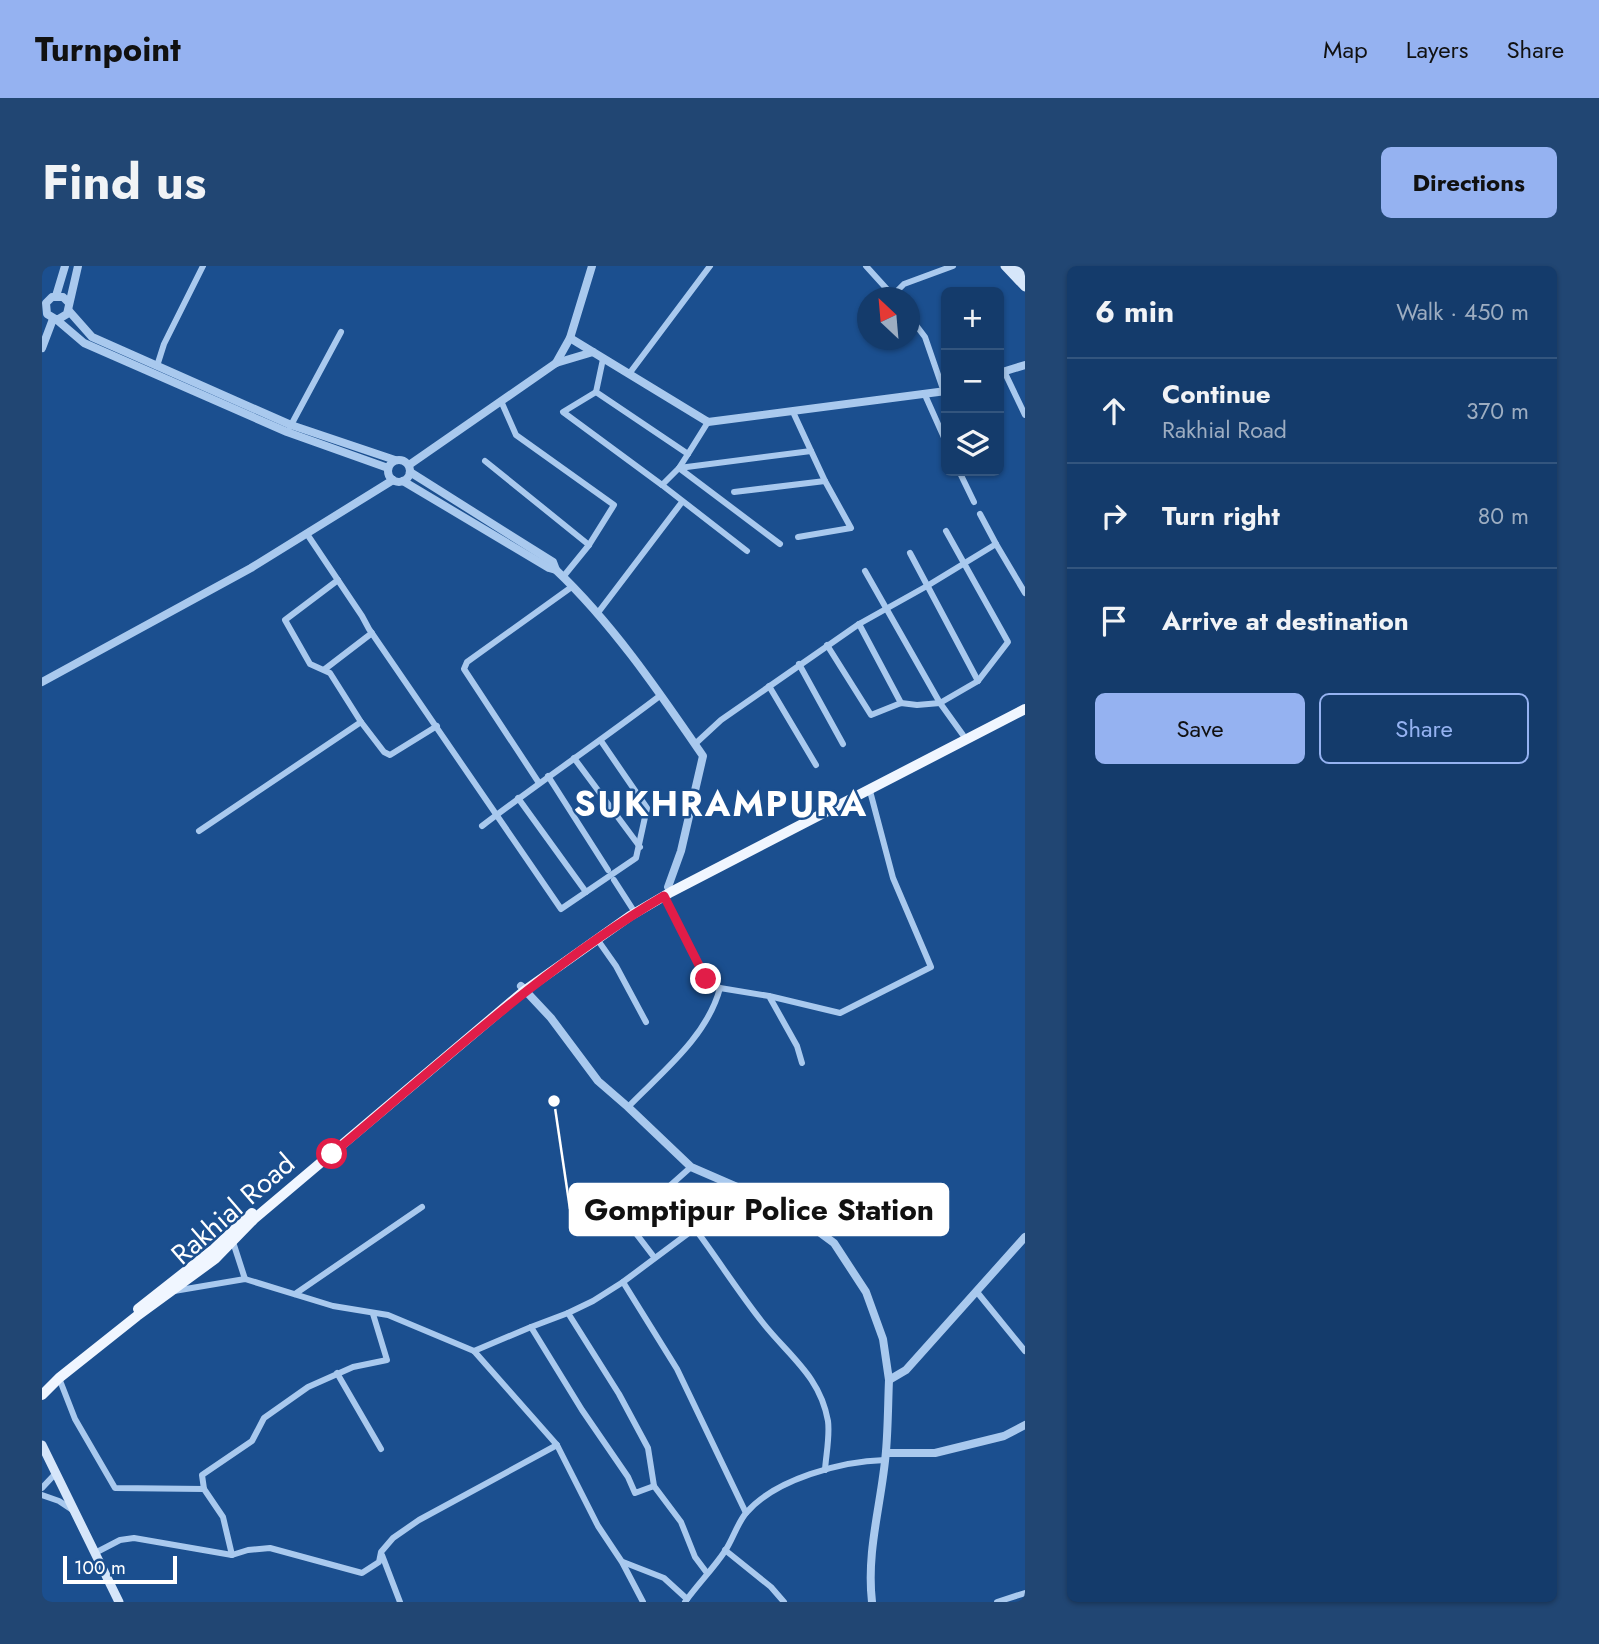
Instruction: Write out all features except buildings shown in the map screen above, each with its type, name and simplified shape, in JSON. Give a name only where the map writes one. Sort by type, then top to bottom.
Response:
[{"type":"main road","points":[[1005,266],[1025,288]]},
{"type":"main road","points":[[1015,266],[1025,277]]},
{"type":"main road","name":"Rakhial Road","points":[[42,1395],[59,1378],[215,1259],[254,1219],[522,989],[667,891],[1025,702]]},
{"type":"main road","name":"Rakhial Road","points":[[42,1386],[214,1249],[250,1215],[522,989],[632,908],[870,790],[1025,709]]},
{"type":"main road","points":[[42,1445],[119,1602]]},
{"type":"street","points":[[65,266],[47,301],[47,314],[84,343],[388,468]]},
{"type":"street","points":[[55,319],[65,317],[78,266]]},
{"type":"street","points":[[157,366],[164,344],[203,266]]},
{"type":"street","points":[[556,363],[570,338],[592,266]]},
{"type":"street","points":[[629,374],[710,266]]},
{"type":"street","points":[[866,266],[886,287]]},
{"type":"street","points":[[902,287],[953,266]]},
{"type":"street","points":[[47,301],[63,297],[92,337],[289,428],[395,460],[403,460],[409,469],[553,562],[556,570],[597,614],[661,695],[703,756],[681,851],[667,891],[706,979],[720,988],[769,996],[840,1013],[931,967],[894,878],[870,790]]},
{"type":"street","points":[[42,348],[55,319]]},
{"type":"street","points":[[920,330],[941,380]]},
{"type":"street","points":[[289,428],[341,332]]},
{"type":"street","points":[[570,338],[708,422],[941,392]]},
{"type":"street","points":[[403,481],[409,469],[556,363],[593,352]]},
{"type":"street","points":[[603,359],[596,392],[563,412],[747,551]]},
{"type":"street","points":[[1004,371],[1025,365]]},
{"type":"street","points":[[1004,376],[1025,415]]},
{"type":"street","points":[[596,392],[688,454]]},
{"type":"street","points":[[925,394],[941,431]]},
{"type":"street","points":[[501,401],[516,435],[614,505],[589,545],[564,577]]},
{"type":"street","points":[[793,412],[825,481],[851,528],[798,537]]},
{"type":"street","points":[[662,485],[679,468],[708,422]]},
{"type":"street","points":[[679,468],[811,451]]},
{"type":"street","points":[[393,480],[388,468],[395,460]]},
{"type":"street","points":[[485,461],[589,545]]},
{"type":"street","points":[[679,468],[780,544]]},
{"type":"street","points":[[961,476],[974,502]]},
{"type":"street","points":[[42,682],[240,574],[393,480],[403,481],[549,569],[556,570]]},
{"type":"street","points":[[734,492],[825,481]]},
{"type":"street","points":[[597,614],[682,502]]},
{"type":"street","points":[[980,514],[1025,593]]},
{"type":"street","points":[[827,645],[869,714],[877,714],[901,703],[940,703],[978,681],[1008,642],[946,531]]},
{"type":"street","points":[[307,534],[561,909],[636,858],[640,848],[647,808],[601,741]]},
{"type":"street","points":[[695,744],[721,720],[827,645],[996,544]]},
{"type":"street","points":[[910,553],[978,681]]},
{"type":"street","points":[[866,571],[940,703],[963,735]]},
{"type":"street","points":[[338,579],[285,620],[310,664],[330,673],[361,722],[384,752],[390,755],[437,726]]},
{"type":"street","points":[[538,783],[464,669],[467,662],[573,586]]},
{"type":"street","points":[[859,624],[901,703]]},
{"type":"street","points":[[324,669],[372,633]]},
{"type":"street","points":[[799,664],[843,744]]},
{"type":"street","points":[[769,686],[816,765]]},
{"type":"street","points":[[482,826],[661,695]]},
{"type":"street","points":[[199,831],[349,733],[361,722]]},
{"type":"street","points":[[575,758],[640,848]]},
{"type":"street","points":[[548,776],[608,870]]},
{"type":"street","points":[[518,798],[586,892]]},
{"type":"street","points":[[614,880],[632,908]]},
{"type":"street","points":[[597,939],[612,960],[646,1022]]},
{"type":"street","points":[[628,1107],[687,1047],[715,1007],[720,988]]},
{"type":"street","points":[[522,989],[551,1018],[598,1081],[691,1167],[788,1209],[834,1243],[866,1292],[883,1339],[889,1380],[885,1457],[871,1560],[872,1602]]},
{"type":"street","points":[[769,996],[797,1046],[802,1063]]},
{"type":"street","points":[[654,1257],[628,1223],[691,1167]]},
{"type":"street","points":[[295,1294],[422,1207]]},
{"type":"street","points":[[474,1351],[593,1301],[696,1230],[763,1324],[813,1381],[821,1397],[828,1423],[825,1470]]},
{"type":"street","points":[[889,1380],[906,1370],[1025,1237]]},
{"type":"street","points":[[233,1242],[245,1279]]},
{"type":"street","points":[[173,1291],[245,1279],[333,1306],[388,1315],[474,1351],[557,1444],[598,1526],[622,1562],[643,1602]]},
{"type":"street","points":[[623,1282],[677,1369],[746,1513]]},
{"type":"street","points":[[977,1292],[1025,1351]]},
{"type":"street","points":[[568,1313],[619,1394],[648,1448],[654,1486],[681,1522],[695,1557],[707,1573]]},
{"type":"street","points":[[232,1555],[223,1517],[204,1489],[202,1475],[253,1441],[264,1418],[308,1387],[353,1367],[387,1360],[373,1314]]},
{"type":"street","points":[[531,1327],[582,1410],[628,1477],[635,1493],[654,1486]]},
{"type":"street","points":[[337,1373],[381,1449]]},
{"type":"street","points":[[59,1378],[75,1419],[115,1488],[204,1489]]},
{"type":"street","points":[[622,1562],[664,1578],[686,1600],[725,1550],[746,1513],[782,1488],[825,1470],[885,1457],[935,1453],[1004,1436],[1025,1425]]},
{"type":"street","points":[[95,1553],[120,1540],[134,1538],[232,1555],[270,1548],[362,1573],[379,1562],[381,1552],[393,1538],[419,1520],[557,1444]]},
{"type":"street","points":[[42,1488],[56,1473]]},
{"type":"street","points":[[42,1496],[59,1501],[75,1511]]},
{"type":"street","points":[[725,1550],[771,1587],[784,1602]]},
{"type":"street","points":[[381,1552],[400,1602]]},
{"type":"street","points":[[997,1602],[1021,1597]]},
{"type":"place","name":"Gomptipur Police Station","points":[[554,1101]]},
{"type":"district","name":"SUKHRAMPURA","points":[[721,804]]},
{"type":"route","points":[[332,1154],[524,991],[630,916],[664,896],[706,979]]}]
